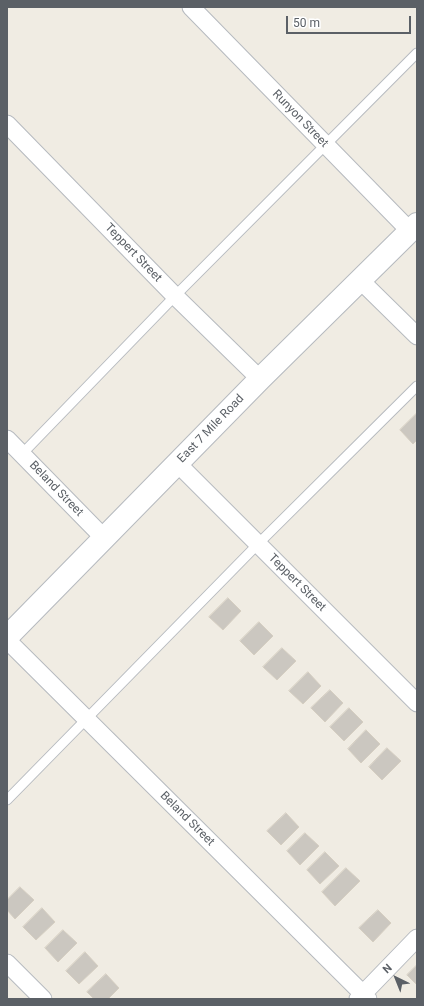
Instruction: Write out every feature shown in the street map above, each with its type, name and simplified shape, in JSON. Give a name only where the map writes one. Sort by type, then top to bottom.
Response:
[{"type":"street","name":"Runyon Street","points":[[191,7],[326,145],[414,227]]},
{"type":"street","name":"Teppert Street","points":[[7,124],[260,379]]},
{"type":"street","name":"East 7 Mile Road","points":[[7,638],[260,379],[414,227]]},
{"type":"street","points":[[360,280],[417,336]]},
{"type":"street","name":"Beland Street","points":[[7,440],[104,538]]},
{"type":"street","name":"Teppert Street","points":[[178,464],[417,703]]},
{"type":"street","name":"Beland Street","points":[[7,638],[363,997]]},
{"type":"street","points":[[363,997],[417,938]]},
{"type":"street","points":[[7,963],[43,999]]},
{"type":"lane","points":[[22,454],[417,53]]},
{"type":"lane","points":[[7,800],[258,544],[417,386]]},
{"type":"building","points":[[417,413],[417,440],[413,444],[400,430]]},
{"type":"building","points":[[228,598],[241,611],[223,630],[209,617]]},
{"type":"building","points":[[259,622],[273,636],[254,655],[240,641]]},
{"type":"building","points":[[282,648],[296,661],[277,680],[263,667]]},
{"type":"building","points":[[308,672],[321,686],[303,704],[289,691]]},
{"type":"building","points":[[330,690],[343,703],[325,722],[311,708]]},
{"type":"building","points":[[349,708],[363,722],[344,741],[330,727]]},
{"type":"building","points":[[366,730],[380,744],[361,763],[348,749]]},
{"type":"building","points":[[387,748],[401,761],[382,780],[369,767]]},
{"type":"building","points":[[286,813],[299,827],[281,845],[267,831]]},
{"type":"building","points":[[305,833],[319,846],[300,865],[287,851]]},
{"type":"building","points":[[325,852],[339,866],[320,884],[307,870]]},
{"type":"building","points":[[346,868],[360,881],[335,906],[322,892]]},
{"type":"building","points":[[20,887],[34,900],[15,919],[7,910],[7,900]]},
{"type":"building","points":[[42,908],[55,922],[36,940],[23,927]]},
{"type":"building","points":[[378,910],[391,923],[373,942],[359,928]]},
{"type":"building","points":[[63,930],[77,943],[58,962],[45,948]]},
{"type":"building","points":[[85,952],[98,966],[79,984],[66,971]]},
{"type":"building","points":[[417,965],[417,985],[407,975]]},
{"type":"building","points":[[106,974],[119,988],[108,999],[94,999],[87,992]]}]
